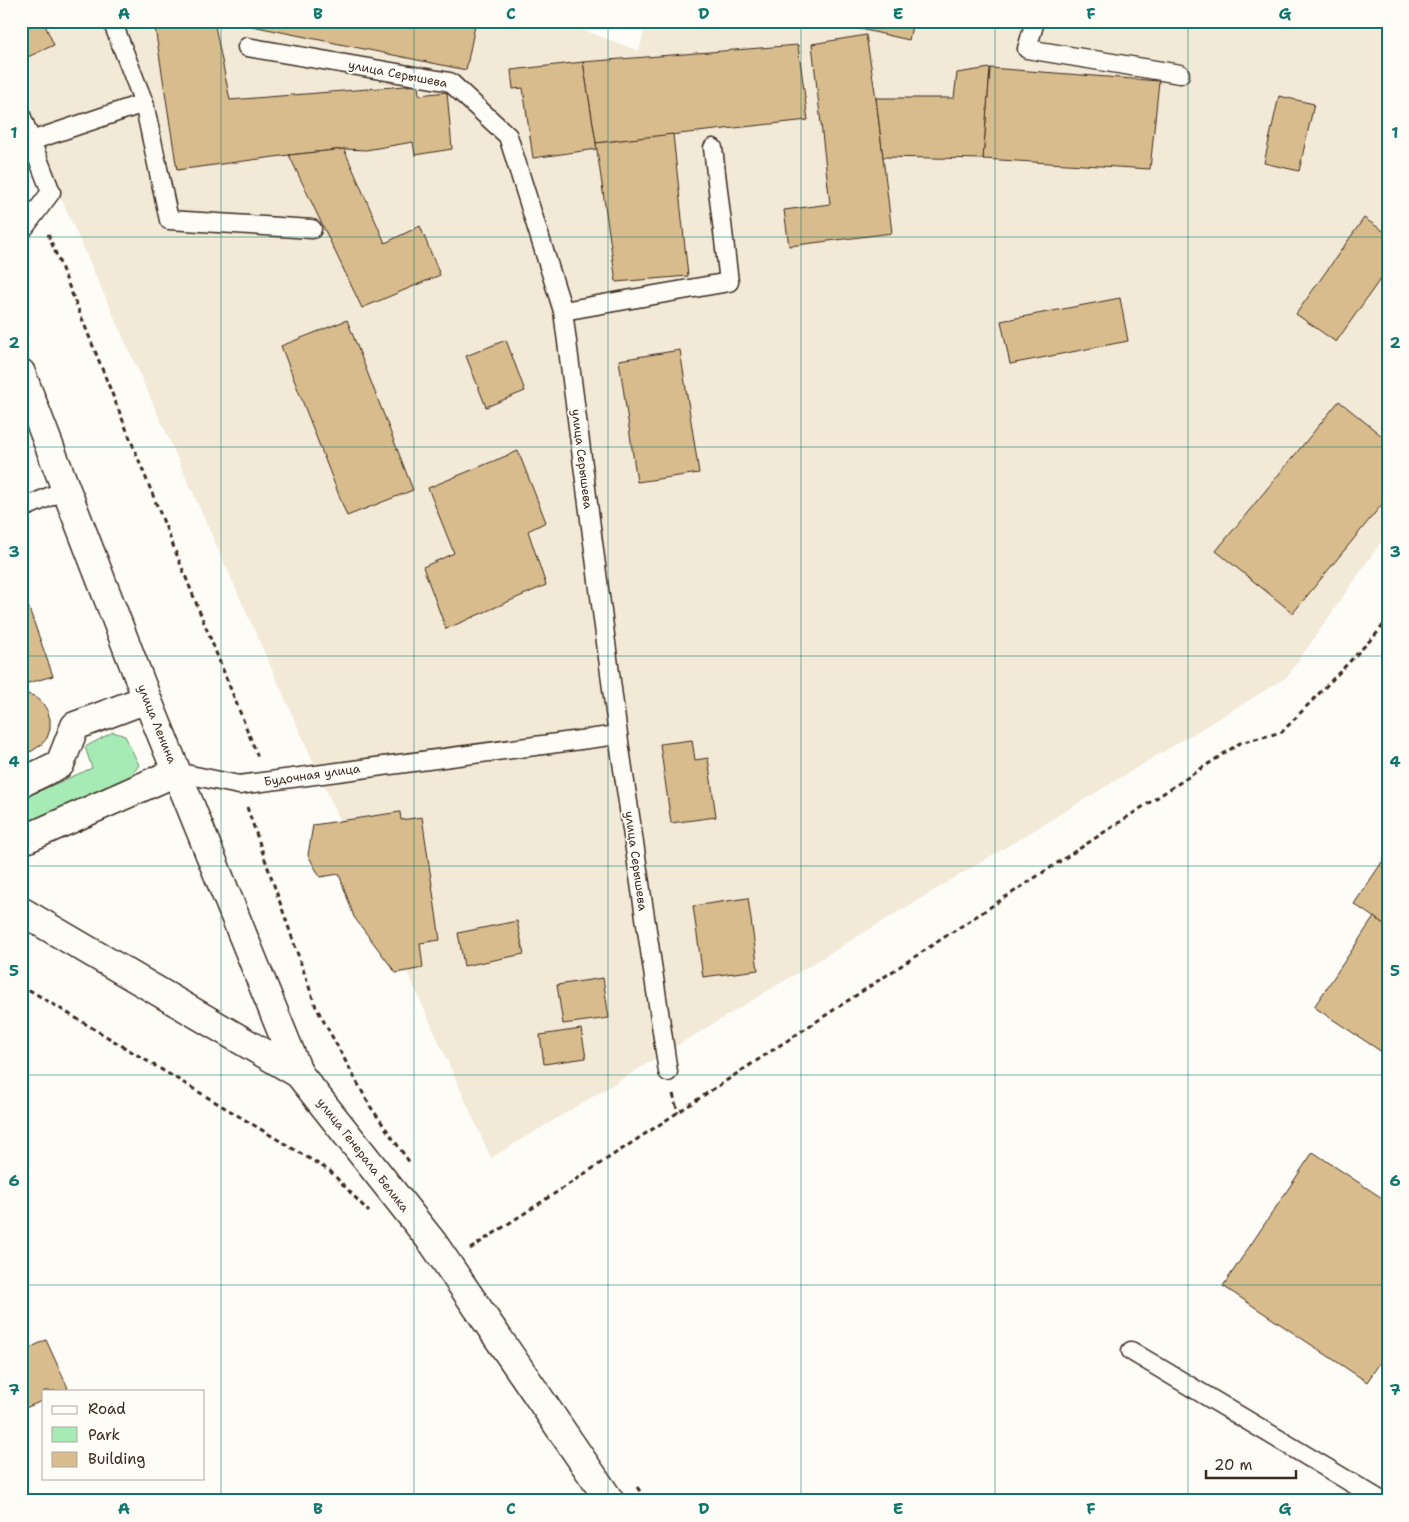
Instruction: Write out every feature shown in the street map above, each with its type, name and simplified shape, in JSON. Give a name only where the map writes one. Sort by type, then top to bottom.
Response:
[{"type":"main road","name":"улица Ленина","points":[[24,386],[67,489],[176,772],[299,1074]]},
{"type":"main road","points":[[21,783],[60,764],[75,726],[147,699]]},
{"type":"main road","points":[[21,841],[176,772]]},
{"type":"main road","name":"улица Генерала Белика","points":[[21,911],[299,1074],[433,1244],[608,1498]]},
{"type":"lane","points":[[112,21],[144,103],[169,220],[312,229]]},
{"type":"lane","points":[[1035,21],[1027,48],[1180,74]]},
{"type":"lane","name":"улица Серышева","points":[[247,47],[450,82],[508,136],[563,311],[618,735],[668,1072]]},
{"type":"lane","points":[[31,141],[144,103]]},
{"type":"lane","points":[[21,116],[51,192],[21,232]]},
{"type":"lane","points":[[563,311],[729,282],[713,148]]},
{"type":"lane","points":[[21,509],[67,489]]},
{"type":"lane","name":"Будочная улица","points":[[176,772],[239,785],[618,735]]},
{"type":"lane","points":[[1131,1351],[1382,1501]]},
{"type":"path","points":[[38,209],[268,781]]},
{"type":"path","points":[[470,1249],[1240,743],[1282,732],[1379,631],[1388,618]]},
{"type":"path","points":[[239,785],[316,1007],[370,1106],[414,1169]]},
{"type":"path","points":[[21,986],[330,1170],[374,1218]]},
{"type":"shaded area","points":[[21,21],[559,21],[639,51],[647,21],[1388,21],[1388,532],[1287,677],[491,1158],[21,109]]},
{"type":"green space","points":[[113,732],[125,736],[139,765],[129,779],[21,827],[21,799],[92,768],[85,747]]},
{"type":"building","points":[[21,21],[43,21],[54,45],[21,60]]},
{"type":"building","points":[[154,21],[214,21],[230,100],[418,85],[419,95],[447,92],[452,149],[415,155],[413,142],[366,150],[344,149],[177,170]]},
{"type":"building","points":[[228,21],[476,21],[466,70]]},
{"type":"building","points":[[775,21],[818,21],[818,24],[775,28]]},
{"type":"building","points":[[858,21],[913,21],[909,40],[856,28]]},
{"type":"building","points":[[866,35],[876,98],[892,233],[789,246],[784,210],[830,204],[812,44]]},
{"type":"building","points":[[798,45],[808,120],[596,143],[583,62]]},
{"type":"building","points":[[583,62],[597,149],[533,158],[523,88],[513,89],[511,70]]},
{"type":"building","points":[[990,68],[1159,81],[1150,169],[983,159]]},
{"type":"building","points":[[990,68],[983,159],[883,157],[876,98],[954,98],[957,73]]},
{"type":"building","points":[[1279,96],[1314,104],[1299,171],[1264,163]]},
{"type":"building","points":[[673,134],[688,276],[616,282],[596,143]]},
{"type":"building","points":[[344,149],[385,243],[420,226],[440,275],[362,308],[289,155]]},
{"type":"building","points":[[1364,218],[1388,234],[1388,268],[1336,342],[1296,314]]},
{"type":"building","points":[[1120,298],[1128,341],[1010,364],[1001,321]]},
{"type":"building","points":[[347,320],[413,490],[347,516],[281,346]]},
{"type":"building","points":[[506,340],[525,391],[486,407],[466,356]]},
{"type":"building","points":[[680,350],[699,473],[637,482],[619,360]]},
{"type":"building","points":[[1339,401],[1388,441],[1388,497],[1293,613],[1216,551]]},
{"type":"building","points":[[518,451],[546,522],[528,531],[546,585],[446,629],[423,567],[454,553],[428,488]]},
{"type":"building","points":[[21,586],[53,676],[21,685]]},
{"type":"building","points":[[21,692],[34,696],[42,702],[50,719],[50,729],[47,738],[32,751],[23,754],[21,754]]},
{"type":"building","points":[[692,740],[695,760],[708,758],[716,817],[671,823],[660,744]]},
{"type":"building","points":[[400,812],[401,820],[422,817],[440,940],[420,943],[423,968],[396,973],[354,917],[339,874],[320,877],[308,855],[313,825]]},
{"type":"building","points":[[1388,853],[1388,927],[1354,904]]},
{"type":"building","points":[[748,898],[758,970],[703,977],[693,906]]},
{"type":"building","points":[[1374,917],[1388,927],[1388,1056],[1314,1007]]},
{"type":"building","points":[[517,921],[524,954],[464,966],[458,933]]},
{"type":"building","points":[[603,978],[609,1018],[563,1024],[557,985]]},
{"type":"building","points":[[581,1029],[586,1058],[544,1064],[540,1035]]},
{"type":"building","points":[[1313,1152],[1388,1202],[1388,1351],[1367,1382],[1223,1286]]},
{"type":"building","points":[[46,1340],[68,1388],[65,1390],[42,1390],[42,1401],[21,1410],[21,1352]]}]
